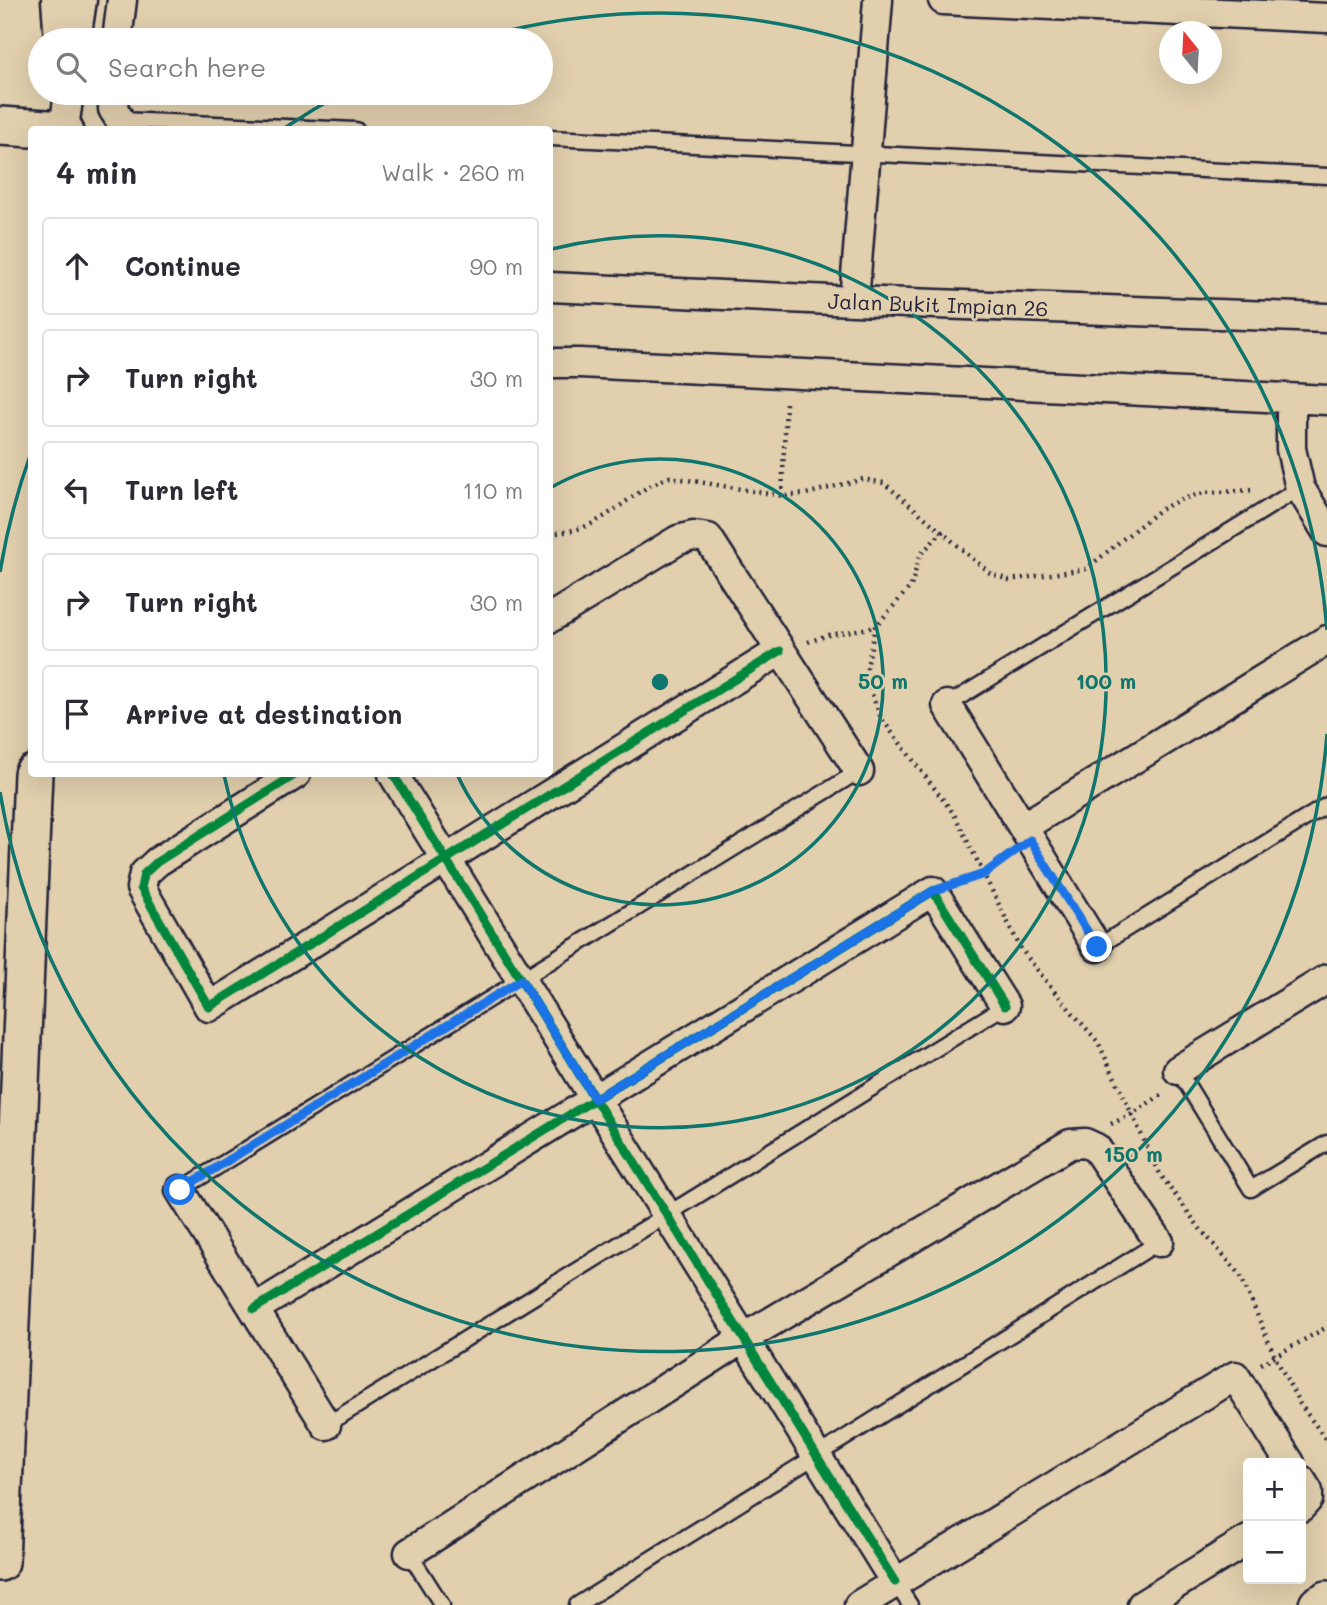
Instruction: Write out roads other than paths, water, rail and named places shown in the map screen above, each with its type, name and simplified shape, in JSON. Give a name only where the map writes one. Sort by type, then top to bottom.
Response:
[{"type":"street","points":[[56,0],[58,28]]},
{"type":"street","points":[[78,28],[82,0]]},
{"type":"street","points":[[118,28],[122,0]]},
{"type":"street","points":[[854,301],[878,0]]},
{"type":"street","points":[[943,0],[1327,19]]},
{"type":"street","points":[[113,105],[120,120]]},
{"type":"street","points":[[0,126],[63,117]]},
{"type":"street","name":"Jalan Bukit Impian 26","points":[[553,287],[854,301],[1327,317]]},
{"type":"street","points":[[553,363],[1327,400]]},
{"type":"street","points":[[1291,399],[1291,449],[1300,488],[1327,532]]},
{"type":"street","points":[[553,616],[678,540],[693,536],[709,538],[859,771]]},
{"type":"street","points":[[1026,834],[1327,640]]},
{"type":"street","points":[[291,777],[158,862],[144,874],[141,888],[209,1007],[780,651]]},
{"type":"street","points":[[947,705],[1097,947]]},
{"type":"street","points":[[0,1562],[33,777]]},
{"type":"street","points":[[395,777],[902,1594]]},
{"type":"street","points":[[254,1309],[933,891],[1005,1006]]},
{"type":"street","points":[[1181,1074],[1327,979]]},
{"type":"street","points":[[409,1553],[744,1338],[1070,1144],[1085,1143],[1096,1148],[1159,1242]]},
{"type":"street","points":[[180,1190],[326,1425]]},
{"type":"street","points":[[859,1605],[902,1594],[1235,1376],[1287,1458]]},
{"type":"street","points":[[1142,1605],[1243,1543]]},
{"type":"street","points":[[1318,1605],[1327,1600]]},
{"type":"lane","points":[[120,120],[262,126]]},
{"type":"lane","points":[[553,138],[1327,176]]},
{"type":"lane","points":[[947,705],[1300,488]]},
{"type":"lane","points":[[180,1190],[859,771]]},
{"type":"lane","points":[[1097,947],[1327,805]]},
{"type":"lane","points":[[326,1425],[1005,1006]]},
{"type":"lane","points":[[1181,1074],[1251,1189],[1327,1143]]},
{"type":"lane","points":[[577,1605],[1159,1242]]},
{"type":"lane","points":[[409,1553],[442,1605]]}]
